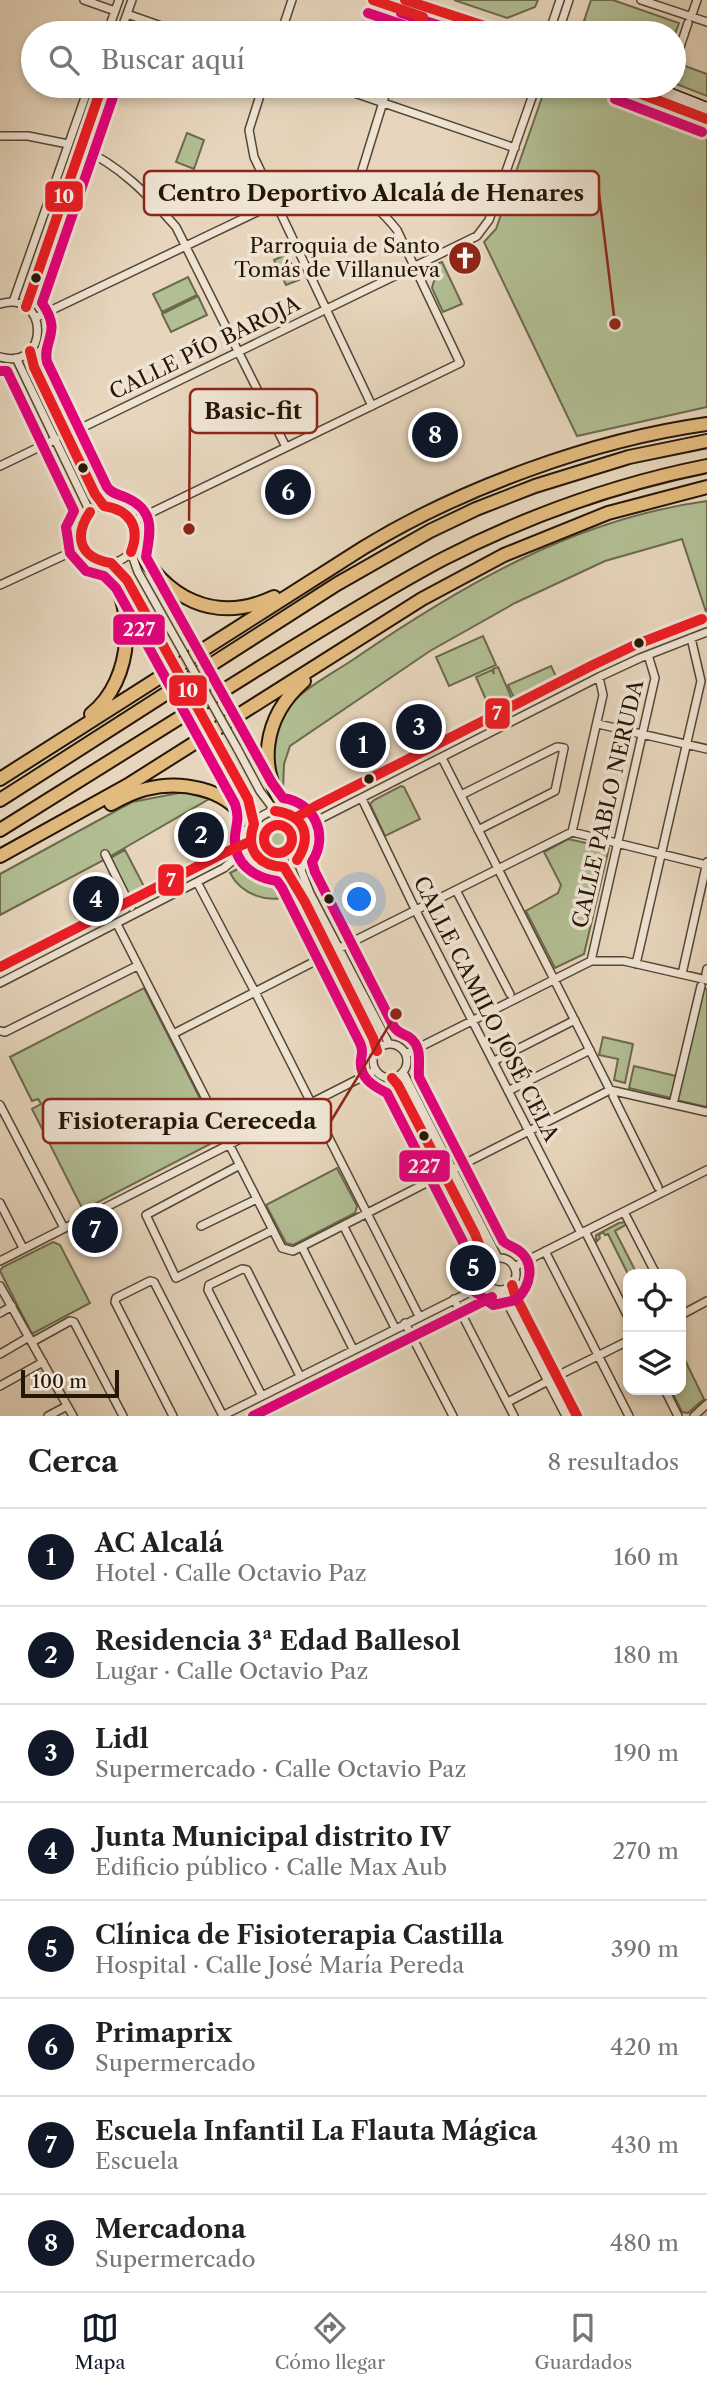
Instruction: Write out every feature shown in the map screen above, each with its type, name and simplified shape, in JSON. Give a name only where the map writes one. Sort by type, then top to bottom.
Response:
[{"type":"highway","points":[[0,779],[363,548],[453,502],[527,471],[597,448],[707,424]]},
{"type":"highway","points":[[0,800],[337,584],[430,531],[476,509],[535,486],[629,457],[707,441]]},
{"type":"highway","points":[[0,832],[368,601],[444,559],[562,508],[668,474],[707,466]]},
{"type":"highway","points":[[629,486],[707,473]]},
{"type":"highway","points":[[0,857],[128,785],[433,593],[536,541],[608,513],[707,487]]},
{"type":"highway","points":[[133,548],[173,591],[196,603],[216,608],[239,608],[261,603],[280,594],[347,553],[363,548]]},
{"type":"highway","points":[[50,747],[97,709],[108,696],[123,663],[126,638],[121,598],[107,563]]},
{"type":"highway","points":[[282,810],[270,779],[268,761],[269,743],[278,709],[292,692],[362,636]]},
{"type":"highway","points":[[0,794],[73,753]]},
{"type":"highway","points":[[0,857],[128,795],[158,786],[179,786],[217,794],[232,804],[249,825]]},
{"type":"street","points":[[84,0],[115,11]]},
{"type":"street","points":[[111,21],[118,0]]},
{"type":"street","points":[[124,21],[132,0]]},
{"type":"street","points":[[285,21],[292,0]]},
{"type":"street","points":[[373,0],[434,21]]},
{"type":"street","points":[[405,0],[469,21]]},
{"type":"street","points":[[553,21],[560,0]]},
{"type":"street","points":[[562,21],[569,0]]},
{"type":"street","points":[[641,0],[689,20],[707,23]]},
{"type":"street","points":[[686,29],[697,0]]},
{"type":"street","points":[[127,14],[147,21]]},
{"type":"street","points":[[410,21],[413,14]]},
{"type":"street","points":[[13,302],[85,98]]},
{"type":"street","points":[[26,307],[98,98]]},
{"type":"street","points":[[259,98],[251,120],[250,144],[372,406]]},
{"type":"street","points":[[369,98],[515,148]]},
{"type":"street","points":[[355,193],[384,98]]},
{"type":"street","name":"CALLE PÍO BAROJA","points":[[68,435],[477,236],[489,220],[532,98]]},
{"type":"street","points":[[652,98],[707,119]]},
{"type":"street","points":[[682,98],[707,108]]},
{"type":"street","points":[[0,136],[28,136],[68,144]]},
{"type":"street","points":[[80,148],[116,166],[176,227],[286,447]]},
{"type":"street","points":[[36,318],[300,191],[317,188],[333,187],[369,200],[397,230],[415,266],[460,363],[134,522]]},
{"type":"street","points":[[0,304],[13,302],[26,307],[36,318],[38,337],[30,351],[16,358],[0,357]]},
{"type":"street","points":[[30,351],[34,367],[93,489],[104,506]]},
{"type":"street","points":[[16,358],[90,512]]},
{"type":"street","points":[[0,466],[56,439]]},
{"type":"street","points":[[107,563],[124,558],[133,548],[137,533],[134,522],[121,509],[104,506],[90,512],[80,528],[82,547],[89,556],[107,563],[127,580],[226,757],[248,799],[250,846],[254,855],[269,867],[284,867],[297,860],[306,845],[303,826],[260,791],[139,574],[133,548]]},
{"type":"street","points":[[0,585],[82,547]]},
{"type":"street","points":[[303,826],[362,799],[599,677],[648,654],[707,632]]},
{"type":"street","points":[[636,964],[701,681],[691,638]]},
{"type":"street","name":"CALLE PABLO NERUDA","points":[[590,961],[655,678],[648,654]]},
{"type":"street","points":[[572,832],[598,724],[603,695],[599,677]]},
{"type":"street","points":[[598,724],[707,749]]},
{"type":"street","points":[[461,795],[557,747],[564,748],[555,791],[478,830]]},
{"type":"street","points":[[442,758],[659,1187]]},
{"type":"street","name":"CALLE CAMILO JOSÉ CELA","points":[[362,799],[528,1132],[623,1308]]},
{"type":"street","points":[[244,856],[249,825],[267,813],[282,810],[317,820]]},
{"type":"street","points":[[301,871],[312,845],[317,820]]},
{"type":"street","points":[[340,948],[572,832],[707,863],[682,974]]},
{"type":"street","points":[[244,856],[250,846]]},
{"type":"street","points":[[105,854],[131,907]]},
{"type":"street","points":[[0,983],[244,856],[254,855]]},
{"type":"street","points":[[244,856],[286,875],[299,889]]},
{"type":"street","points":[[297,860],[389,1044]]},
{"type":"street","points":[[284,867],[299,889],[377,1051]]},
{"type":"street","points":[[197,882],[419,1316]]},
{"type":"street","points":[[456,890],[510,994]]},
{"type":"street","points":[[117,924],[282,1248],[293,1251],[302,1247],[444,1174]]},
{"type":"street","points":[[173,1034],[331,953]]},
{"type":"street","points":[[406,1054],[590,961],[611,960],[636,964],[705,977],[674,1100]]},
{"type":"street","points":[[0,1031],[5,1032],[137,966]]},
{"type":"street","points":[[494,1061],[575,1020]]},
{"type":"street","points":[[389,1044],[398,1046],[406,1054],[407,1061],[403,1072],[392,1078],[376,1070],[374,1058],[377,1051],[389,1044]]},
{"type":"street","points":[[508,1091],[590,1050]]},
{"type":"street","points":[[0,1261],[376,1070]]},
{"type":"street","points":[[403,1072],[498,1258]]},
{"type":"street","points":[[392,1078],[475,1234],[487,1264]]},
{"type":"street","points":[[452,1170],[612,1093],[707,1112]]},
{"type":"street","points":[[0,1105],[3,1120],[64,1228]]},
{"type":"street","points":[[240,1165],[146,1215],[176,1278],[272,1230]]},
{"type":"street","points":[[514,1267],[707,1170]]},
{"type":"street","points":[[201,1226],[257,1199]]},
{"type":"street","points":[[0,1203],[23,1248]]},
{"type":"street","points":[[624,1212],[653,1269]]},
{"type":"street","points":[[344,1227],[395,1328]]},
{"type":"street","points":[[302,1247],[354,1349]]},
{"type":"street","points":[[545,1251],[629,1416]]},
{"type":"street","points":[[513,1285],[501,1291],[486,1284],[483,1273],[487,1264],[498,1258],[508,1260],[514,1267],[515,1295],[577,1416]]},
{"type":"street","points":[[262,1396],[208,1290],[209,1285],[220,1279],[242,1269],[247,1270],[300,1376]]},
{"type":"street","points":[[173,1416],[115,1302],[117,1297],[150,1281],[154,1282],[223,1416],[239,1412],[300,1376],[486,1284]]},
{"type":"street","points":[[0,1286],[72,1416]]},
{"type":"street","points":[[501,1291],[566,1416]]},
{"type":"street","points":[[454,1299],[514,1416]]},
{"type":"street","points":[[686,1312],[707,1301]]},
{"type":"street","points":[[0,1313],[12,1306]]},
{"type":"street","points":[[0,1354],[70,1321],[74,1322],[123,1416]]},
{"type":"street","points":[[405,1323],[453,1416]]},
{"type":"street","points":[[557,1376],[623,1343]]},
{"type":"street","points":[[0,1386],[43,1362]]},
{"type":"street","points":[[508,1402],[548,1381]]},
{"type":"street","points":[[668,1395],[678,1416]]},
{"type":"street","points":[[694,1416],[707,1404]]},
{"type":"street","points":[[48,1416],[67,1406]]},
{"type":"green space","points":[[454,0],[538,0],[535,7],[507,18]]},
{"type":"green space","points":[[591,0],[613,0],[673,21],[584,21]]},
{"type":"green space","points":[[686,66],[707,74],[707,96],[686,88]]},
{"type":"green space","points":[[542,98],[623,98],[707,132],[707,407],[577,436],[484,242],[496,229]]},
{"type":"green space","points":[[187,133],[204,140],[194,169],[176,162]]},
{"type":"green space","points":[[287,254],[299,280],[286,285],[274,260]]},
{"type":"green space","points":[[442,262],[462,304],[443,312],[432,288],[439,263]]},
{"type":"green space","points":[[188,277],[197,295],[162,312],[153,294]]},
{"type":"green space","points":[[198,296],[207,315],[171,332],[162,314]]},
{"type":"green space","points":[[707,501],[707,615],[682,539],[605,561],[515,603],[430,651],[290,746],[284,764],[283,790],[278,792],[272,752],[276,728],[282,716],[299,696],[320,680],[436,606],[522,559],[611,523],[658,510]]},
{"type":"green space","points":[[483,636],[496,665],[449,686],[436,657]]},
{"type":"green space","points":[[551,666],[558,681],[515,700],[508,685]]},
{"type":"green space","points":[[498,667],[512,699],[490,709],[476,677],[492,670],[494,674],[493,669]]},
{"type":"green space","points":[[401,786],[404,787],[420,819],[385,836],[370,804]]},
{"type":"green space","points":[[184,792],[209,799],[102,861],[0,915],[0,874],[132,802]]},
{"type":"green space","points":[[279,821],[292,827],[298,840],[292,853],[279,859],[266,853],[260,840],[266,827]]},
{"type":"green space","points":[[568,839],[609,848],[584,954],[555,968],[526,911],[558,893],[561,885],[544,852]]},
{"type":"green space","points":[[125,850],[149,896],[133,905],[109,859]]},
{"type":"green space","points":[[245,865],[260,875],[280,879],[291,895],[273,899],[248,892],[230,873]]},
{"type":"green space","points":[[144,988],[217,1132],[218,1140],[83,1210],[32,1109],[41,1104],[38,1099],[32,1101],[10,1057]]},
{"type":"green space","points":[[702,988],[707,989],[707,1107],[676,1100]]},
{"type":"green space","points":[[603,1037],[633,1044],[625,1083],[614,1080],[618,1059],[599,1055]]},
{"type":"green space","points":[[634,1066],[676,1076],[671,1098],[629,1088]]},
{"type":"green space","points":[[337,1168],[357,1206],[355,1213],[293,1245],[286,1243],[266,1205]]},
{"type":"green space","points":[[619,1223],[627,1224],[615,1231],[634,1269],[626,1269],[608,1234],[603,1232],[596,1242],[596,1235]]},
{"type":"green space","points":[[53,1242],[60,1245],[90,1303],[32,1334],[0,1271]]},
{"type":"green space","points":[[686,1362],[704,1399],[688,1413],[682,1412],[674,1395],[686,1395]]},
{"type":"transit line","name":"3","points":[[373,0],[423,17]]},
{"type":"transit line","name":"3","points":[[405,0],[469,21]]},
{"type":"transit line","name":"227","points":[[368,13],[392,21]]},
{"type":"transit line","name":"227","points":[[401,13],[425,21]]},
{"type":"transit line","name":"10","points":[[26,307],[98,98]]},
{"type":"transit line","name":"227","points":[[0,371],[7,371],[74,511],[66,527],[70,553],[86,571],[104,576],[116,588],[235,804],[235,846],[241,862],[260,877],[277,881],[282,888],[360,1043],[362,1072],[372,1084],[387,1093],[462,1240],[472,1264],[469,1275],[474,1291],[493,1305],[516,1300],[528,1281],[527,1261],[524,1255],[503,1241],[419,1077],[416,1045],[394,1027],[315,872],[312,862],[319,841],[316,822],[303,806],[283,798],[272,783],[146,557],[149,531],[147,516],[136,503],[113,493],[107,487],[47,362],[51,322],[42,303],[113,98]]},
{"type":"transit line","name":"3","points":[[652,98],[707,119]]},
{"type":"transit line","name":"227","points":[[615,99],[702,132]]},
{"type":"transit line","name":"10","points":[[30,351],[34,367],[95,494],[104,506]]},
{"type":"transit line","name":"10","points":[[104,506],[121,511],[131,521],[135,535],[131,552]]},
{"type":"transit line","name":"10","points":[[90,512],[82,530],[82,545],[92,556],[111,563]]},
{"type":"transit line","name":"10","points":[[111,563],[127,580],[248,799],[254,824]]},
{"type":"transit line","name":"7","points":[[297,817],[593,665],[702,619]]},
{"type":"transit line","name":"10","points":[[275,811],[293,817],[303,828],[304,842],[297,860]]},
{"type":"transit line","name":"10","points":[[254,824],[251,841],[256,855],[267,863],[284,867]]},
{"type":"transit line","name":"7","points":[[278,825],[288,829],[292,839],[288,849],[278,853],[268,849],[264,839],[268,829],[278,825]]},
{"type":"transit line","name":"7","points":[[0,967],[249,842]]},
{"type":"transit line","name":"10","points":[[284,867],[305,902],[377,1051]]},
{"type":"transit line","name":"10","points":[[392,1078],[475,1234],[487,1264]]},
{"type":"transit line","name":"10","points":[[512,1285],[577,1416]]},
{"type":"transit line","name":"227","points":[[253,1416],[492,1297]]},
{"type":"place","name":"Parroquia de Santo Tomás de Villanueva","points":[[465,258]]},
{"type":"place","name":"Centro Deportivo Alcalá de Henares","points":[[615,324]]},
{"type":"place","name":"Mercadona","points":[[435,435]]},
{"type":"place","name":"Primaprix","points":[[288,492]]},
{"type":"place","name":"Basic-fit","points":[[189,529]]},
{"type":"place","name":"Lidl","points":[[419,727]]},
{"type":"place","name":"AC Alcalá","points":[[363,745]]},
{"type":"place","name":"Residencia 3ª Edad Ballesol","points":[[201,835]]},
{"type":"place","name":"Junta Municipal distrito IV","points":[[96,899]]},
{"type":"place","name":"Fisioterapia Cereceda","points":[[396,1014]]},
{"type":"place","name":"Escuela Infantil La Flauta Mágica","points":[[95,1230]]},
{"type":"place","name":"Clínica de Fisioterapia Castilla","points":[[473,1268]]}]
